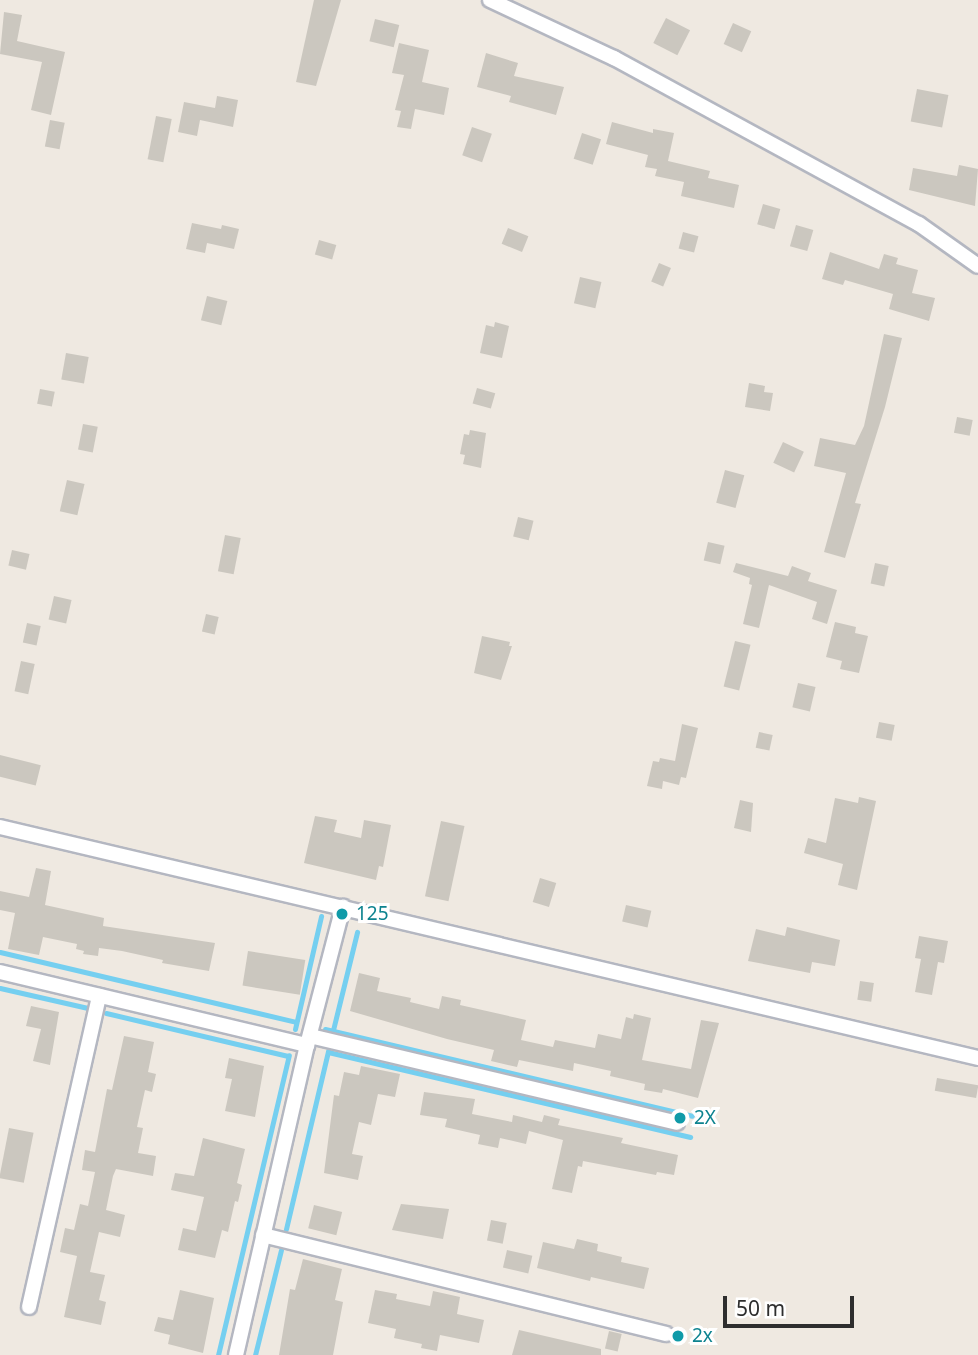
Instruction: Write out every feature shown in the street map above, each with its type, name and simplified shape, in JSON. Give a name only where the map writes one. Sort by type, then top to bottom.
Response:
[{"type":"street","points":[[490,0],[663,84],[919,224],[978,266]]},
{"type":"street","points":[[0,827],[978,1058]]},
{"type":"street","points":[[236,1355],[308,1041],[343,907]]},
{"type":"street","points":[[0,972],[677,1123]]},
{"type":"street","points":[[29,1307],[99,996]]},
{"type":"street","points":[[264,1236],[666,1334]]},
{"type":"building","points":[[314,0],[341,0],[316,86],[296,82]]},
{"type":"building","points":[[4,12],[22,15],[17,41],[65,52],[51,115],[31,110],[42,62],[0,54]]},
{"type":"building","points":[[666,18],[690,30],[677,55],[653,43]]},
{"type":"building","points":[[375,19],[399,25],[394,47],[369,41]]},
{"type":"building","points":[[733,23],[751,31],[742,52],[724,44]]},
{"type":"building","points":[[399,43],[429,50],[422,82],[449,88],[444,115],[415,109],[411,129],[397,127],[401,111],[395,110],[404,75],[392,73]]},
{"type":"building","points":[[486,53],[518,63],[514,76],[564,87],[556,115],[509,102],[511,96],[477,87]]},
{"type":"building","points":[[917,89],[948,95],[942,127],[911,121]]},
{"type":"building","points":[[217,96],[238,100],[233,127],[200,120],[197,136],[178,132],[184,102],[215,108]]},
{"type":"building","points":[[156,116],[172,119],[163,162],[148,159]]},
{"type":"building","points":[[50,120],[65,123],[60,149],[45,147]]},
{"type":"building","points":[[612,122],[653,133],[653,129],[674,133],[668,161],[710,171],[708,178],[739,185],[734,208],[681,196],[684,182],[655,176],[657,169],[645,167],[648,155],[606,144]]},
{"type":"building","points":[[472,127],[492,134],[482,162],[462,155]]},
{"type":"building","points":[[582,133],[601,139],[593,165],[574,159]]},
{"type":"building","points":[[959,165],[978,169],[975,206],[909,190],[913,168],[957,176]]},
{"type":"building","points":[[763,204],[780,209],[775,229],[757,224]]},
{"type":"building","points":[[192,223],[221,229],[222,225],[239,229],[234,249],[207,243],[205,253],[186,249]]},
{"type":"building","points":[[796,225],[813,230],[807,251],[790,246]]},
{"type":"building","points":[[508,228],[528,236],[522,252],[502,244]]},
{"type":"building","points":[[683,232],[698,236],[694,253],[679,248]]},
{"type":"building","points":[[319,240],[336,245],[332,259],[315,254]]},
{"type":"building","points":[[830,252],[879,269],[884,254],[898,258],[896,264],[918,270],[912,293],[935,298],[929,321],[889,309],[893,294],[845,280],[843,285],[822,279]]},
{"type":"building","points":[[659,263],[671,268],[663,286],[651,281]]},
{"type":"building","points":[[580,277],[601,282],[595,308],[574,303]]},
{"type":"building","points":[[207,296],[227,301],[221,325],[201,320]]},
{"type":"building","points":[[495,322],[509,326],[502,358],[480,353],[486,325],[494,327]]},
{"type":"building","points":[[884,334],[902,338],[885,407],[855,503],[861,504],[845,558],[824,552],[846,473],[814,466],[820,438],[855,445],[864,426]]},
{"type":"building","points":[[66,353],[89,357],[84,384],[61,380]]},
{"type":"building","points":[[749,383],[765,386],[764,392],[773,393],[770,411],[745,407]]},
{"type":"building","points":[[477,388],[495,393],[491,409],[473,403]]},
{"type":"building","points":[[40,389],[55,392],[52,407],[37,404]]},
{"type":"building","points":[[957,417],[973,420],[970,436],[954,433]]},
{"type":"building","points":[[83,424],[98,427],[93,452],[78,450]]},
{"type":"building","points":[[470,430],[486,433],[481,468],[463,464],[465,455],[460,454],[464,434],[469,435]]},
{"type":"building","points":[[783,442],[804,452],[794,473],[773,463]]},
{"type":"building","points":[[725,470],[744,475],[736,508],[716,503]]},
{"type":"building","points":[[67,480],[85,484],[77,515],[60,511]]},
{"type":"building","points":[[518,517],[534,521],[529,540],[513,536]]},
{"type":"building","points":[[225,535],[241,538],[234,574],[218,571]]},
{"type":"building","points":[[708,542],[725,546],[720,564],[704,561]]},
{"type":"building","points":[[12,550],[30,554],[26,570],[8,566]]},
{"type":"building","points":[[736,563],[788,576],[792,566],[811,573],[808,581],[837,590],[827,624],[812,619],[817,602],[769,585],[759,628],[743,624],[752,585],[749,584],[750,578],[733,572]]},
{"type":"building","points":[[875,563],[889,566],[884,586],[871,584]]},
{"type":"building","points":[[54,596],[72,600],[66,623],[49,619]]},
{"type":"building","points":[[206,614],[219,617],[215,634],[202,632]]},
{"type":"building","points":[[835,622],[856,627],[855,633],[868,636],[859,673],[840,669],[842,661],[826,657]]},
{"type":"building","points":[[27,623],[41,626],[37,645],[23,643]]},
{"type":"building","points":[[482,636],[510,642],[509,646],[512,646],[501,680],[474,673]]},
{"type":"building","points":[[735,641],[751,645],[739,690],[724,687]]},
{"type":"building","points":[[21,661],[35,664],[28,694],[15,691]]},
{"type":"building","points":[[798,683],[816,687],[810,711],[792,707]]},
{"type":"building","points":[[879,722],[895,725],[892,741],[876,738]]},
{"type":"building","points":[[682,724],[698,728],[686,778],[681,777],[679,785],[663,781],[662,789],[647,786],[653,761],[659,762],[660,758],[675,761]]},
{"type":"building","points":[[759,732],[773,735],[769,751],[756,748]]},
{"type":"building","points":[[0,755],[41,765],[36,786],[0,777]]},
{"type":"building","points":[[859,797],[876,801],[857,890],[838,885],[843,864],[804,853],[808,838],[826,843],[835,798],[858,803]]},
{"type":"building","points":[[740,800],[753,803],[751,832],[734,828]]},
{"type":"building","points":[[315,816],[337,820],[334,832],[361,838],[364,820],[391,825],[383,867],[379,866],[376,880],[304,863]]},
{"type":"building","points":[[441,821],[464,826],[448,901],[425,896]]},
{"type":"building","points":[[36,868],[51,871],[45,905],[104,918],[103,926],[215,943],[209,971],[162,963],[163,960],[122,951],[99,948],[98,956],[83,954],[84,951],[76,949],[77,944],[43,937],[39,955],[8,949],[15,913],[0,910],[0,891],[29,897]]},
{"type":"building","points":[[540,878],[556,883],[549,907],[533,902]]},
{"type":"building","points":[[626,905],[651,911],[648,927],[622,922]]},
{"type":"building","points":[[787,927],[840,940],[835,966],[812,962],[810,973],[748,961],[756,929],[785,936]]},
{"type":"building","points":[[919,936],[948,941],[944,963],[938,962],[932,995],[915,992],[921,959],[915,958]]},
{"type":"building","points":[[248,951],[305,960],[300,995],[243,986]]},
{"type":"building","points":[[359,973],[380,978],[377,991],[411,998],[410,1002],[439,1009],[442,996],[461,1000],[460,1005],[526,1020],[521,1040],[553,1047],[555,1040],[595,1048],[598,1034],[621,1039],[626,1017],[633,1019],[634,1014],[651,1018],[642,1060],[691,1069],[701,1020],[719,1023],[698,1098],[663,1089],[662,1093],[644,1090],[645,1084],[610,1076],[611,1071],[574,1063],[573,1071],[519,1060],[517,1067],[491,1061],[494,1050],[350,1011]]},
{"type":"building","points":[[860,981],[874,983],[871,1002],[857,1000]]},
{"type":"building","points":[[31,1006],[59,1012],[50,1065],[33,1061],[41,1029],[26,1026]]},
{"type":"building","points":[[124,1036],[154,1042],[148,1072],[156,1074],[152,1092],[145,1090],[137,1127],[143,1128],[138,1153],[156,1156],[153,1176],[116,1169],[113,1176],[106,1210],[125,1215],[120,1237],[99,1232],[90,1272],[105,1275],[99,1300],[106,1302],[101,1325],[64,1317],[77,1256],[60,1252],[65,1228],[74,1230],[80,1204],[88,1206],[95,1172],[82,1170],[85,1150],[95,1152],[107,1089],[112,1090]]},
{"type":"building","points":[[229,1058],[264,1066],[255,1117],[225,1111],[232,1079],[225,1078]]},
{"type":"building","points":[[361,1066],[400,1074],[395,1097],[378,1094],[371,1125],[359,1122],[352,1154],[363,1156],[358,1180],[324,1173],[334,1095],[339,1096],[344,1072],[359,1075]]},
{"type":"building","points":[[937,1078],[978,1085],[976,1098],[935,1091]]},
{"type":"building","points":[[424,1092],[475,1099],[472,1114],[512,1122],[513,1115],[542,1122],[544,1115],[560,1119],[558,1125],[623,1138],[621,1143],[678,1155],[674,1175],[657,1172],[656,1175],[583,1161],[582,1167],[578,1166],[572,1193],[552,1189],[563,1140],[529,1131],[526,1144],[500,1138],[498,1148],[478,1144],[480,1135],[445,1127],[447,1119],[420,1115]]},
{"type":"building","points":[[9,1128],[34,1133],[24,1183],[0,1178]]},
{"type":"building","points":[[203,1138],[245,1149],[237,1183],[242,1185],[238,1202],[235,1201],[228,1232],[222,1230],[215,1258],[178,1250],[183,1228],[196,1231],[204,1197],[171,1190],[175,1173],[194,1176]]},
{"type":"building","points":[[401,1204],[449,1209],[443,1239],[392,1230]]},
{"type":"building","points":[[314,1205],[342,1212],[336,1235],[308,1228]]},
{"type":"building","points":[[491,1220],[507,1223],[503,1244],[487,1241]]},
{"type":"building","points":[[577,1239],[598,1244],[597,1251],[622,1257],[621,1262],[649,1268],[644,1289],[591,1277],[590,1281],[537,1268],[543,1242],[574,1249]]},
{"type":"building","points":[[507,1250],[532,1256],[528,1273],[503,1268]]},
{"type":"building","points":[[303,1259],[342,1269],[335,1300],[343,1302],[333,1355],[279,1355],[290,1289],[295,1290]]},
{"type":"building","points":[[180,1290],[214,1298],[203,1353],[168,1344],[170,1335],[154,1331],[158,1317],[173,1320]]},
{"type":"building","points":[[375,1290],[397,1294],[396,1299],[430,1306],[433,1291],[460,1297],[457,1314],[484,1320],[479,1343],[440,1335],[437,1351],[421,1348],[422,1344],[394,1338],[396,1329],[368,1323]]},
{"type":"building","points":[[519,1330],[601,1349],[601,1355],[512,1355]]},
{"type":"building","points":[[609,1331],[622,1334],[618,1351],[605,1349]]},
{"type":"waterway","points":[[295,1029],[321,916]]},
{"type":"waterway","points":[[333,1030],[357,932]]},
{"type":"waterway","points":[[0,952],[296,1022]]},
{"type":"waterway","points":[[0,988],[88,1008]]},
{"type":"waterway","points":[[106,1013],[288,1056]]},
{"type":"waterway","points":[[325,1029],[692,1116]]},
{"type":"waterway","points":[[286,1229],[328,1051]]},
{"type":"waterway","points":[[328,1052],[690,1137]]},
{"type":"waterway","points":[[218,1355],[289,1055]]},
{"type":"waterway","points":[[255,1355],[281,1250]]},
{"type":"place","name":"125","points":[[342,914]]},
{"type":"place","name":"2X","points":[[680,1118]]},
{"type":"place","name":"2x","points":[[678,1336]]}]
